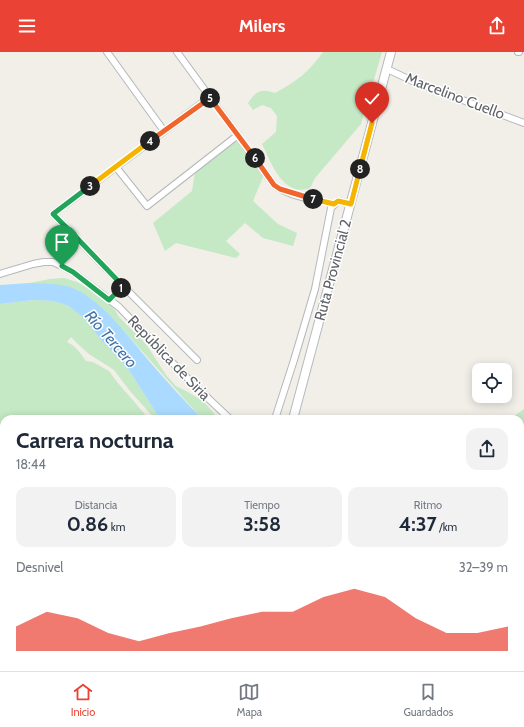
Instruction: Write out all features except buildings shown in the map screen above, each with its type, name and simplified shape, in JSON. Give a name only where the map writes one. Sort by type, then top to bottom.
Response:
[{"type":"main road","name":"Ruta Provincial 2","points":[[293,415],[391,52]]},
{"type":"street","points":[[107,52],[164,131]]},
{"type":"street","points":[[177,52],[274,185],[280,189],[334,204]]},
{"type":"street","name":"Marcelino Cuello","points":[[387,69],[417,83],[524,123]]},
{"type":"street","points":[[198,360],[53,214],[210,97]]},
{"type":"street","points":[[116,167],[147,206],[238,135]]},
{"type":"street","points":[[276,415],[315,289],[329,213],[334,204],[338,201],[351,204]]},
{"type":"street","name":"República de Siria","points":[[0,274],[32,264],[44,262],[53,262],[73,272],[119,307],[193,384],[226,415]]},
{"type":"street","points":[[109,300],[123,286]]},
{"type":"green space","points":[[323,52],[382,52],[361,124],[315,178],[310,188],[301,190],[292,188],[279,176],[262,144],[276,132],[277,116],[271,108],[262,105],[253,110],[248,103],[256,93],[266,91],[275,93],[296,80],[312,66]]},
{"type":"green space","points":[[238,140],[263,177],[253,201],[278,224],[297,233],[293,246],[263,238],[245,223],[226,241],[240,254],[236,258],[176,243],[165,251],[153,223],[192,191],[195,172]]},
{"type":"green space","points":[[64,278],[77,282],[93,291],[108,303],[119,317],[146,344],[166,375],[176,386],[203,401],[215,415],[198,415],[127,334],[90,298],[75,289],[30,283]]},
{"type":"green space","points":[[33,300],[53,301],[69,306],[87,321],[100,339],[127,367],[157,415],[151,415],[114,370],[89,354],[71,337],[67,342],[80,353],[86,361],[93,362],[109,371],[146,415],[0,415],[0,304]]},
{"type":"green space","points":[[524,409],[524,415],[516,415]]},
{"type":"water","name":"Río Tercero","points":[[30,283],[53,284],[70,287],[85,295],[95,302],[115,321],[162,376],[198,415],[157,415],[127,367],[100,339],[87,321],[69,306],[53,301],[33,300],[0,304],[0,285]]},
{"type":"route","points":[[62,266],[87,282],[109,300],[123,286],[53,214],[210,97],[274,185],[288,193],[334,204],[338,201],[351,204],[372,123]]}]
